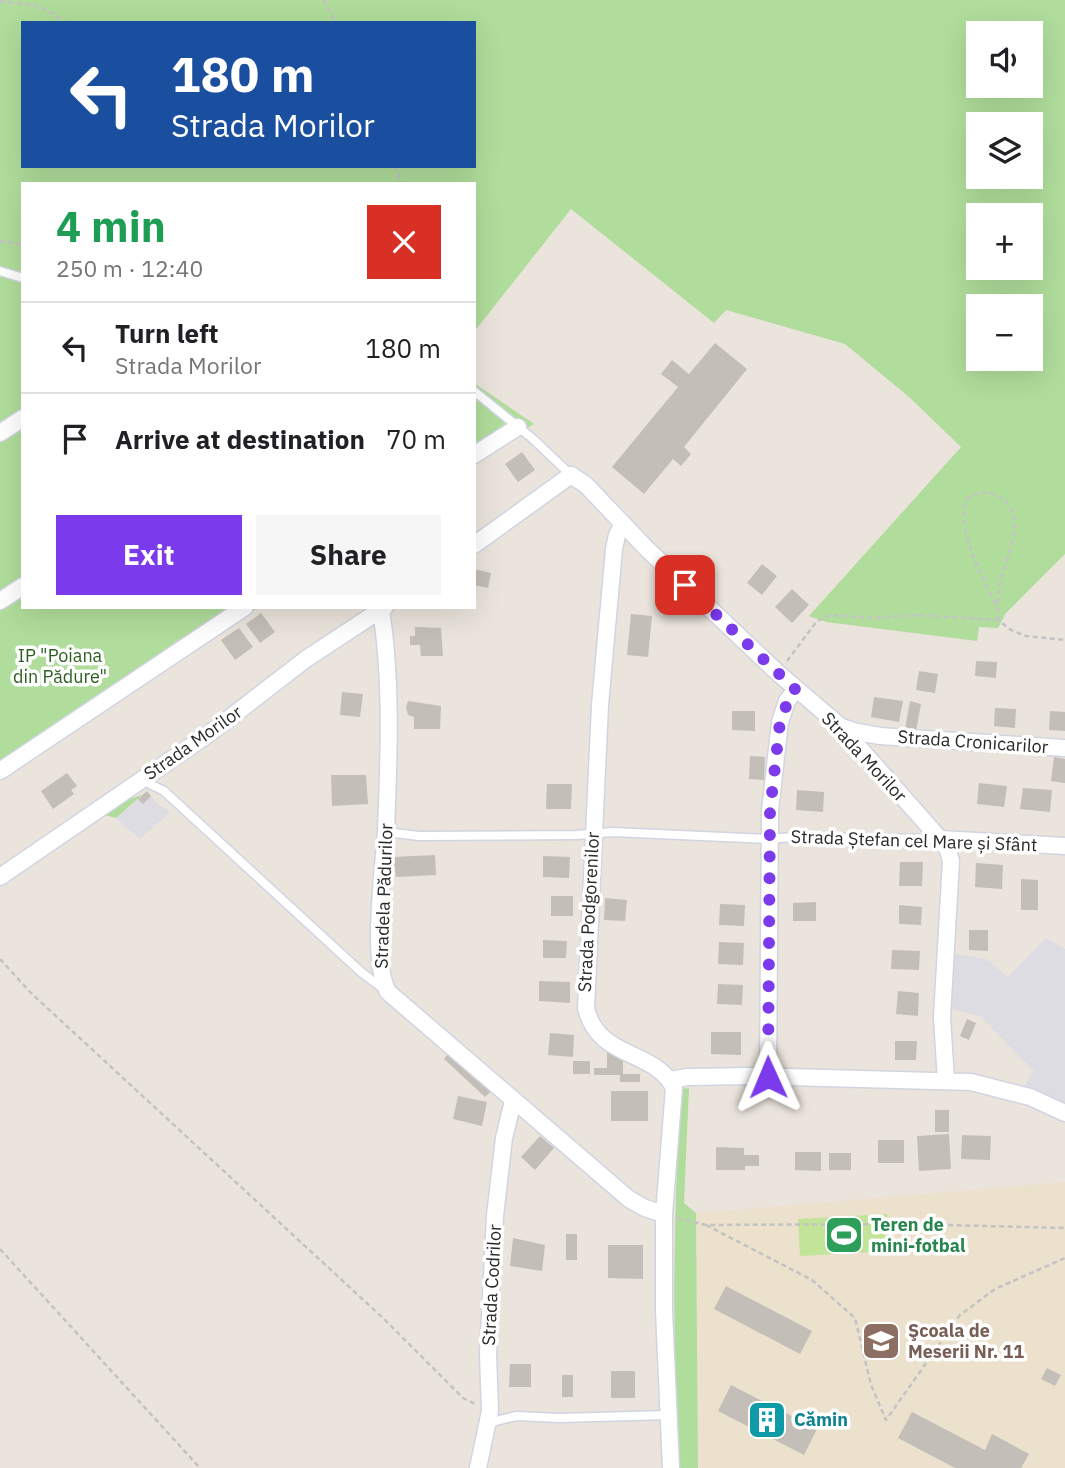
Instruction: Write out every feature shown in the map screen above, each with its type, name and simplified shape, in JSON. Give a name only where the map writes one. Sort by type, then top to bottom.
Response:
[{"type":"street","points":[[0,433],[21,419]]},
{"type":"street","points":[[476,454],[518,427]]},
{"type":"street","points":[[476,544],[571,475]]},
{"type":"street","name":"Strada Morilor","points":[[571,475],[586,485],[796,690],[840,726],[948,850],[951,861],[942,1017],[946,1081]]},
{"type":"street","name":"Strada Podgorenilor","points":[[623,524],[617,535],[612,570],[600,705],[586,1008],[589,1023],[598,1035],[660,1071],[670,1080]]},
{"type":"street","points":[[0,601],[21,587]]},
{"type":"street","points":[[0,771],[242,609]]},
{"type":"street","name":"Strada Morilor","points":[[0,877],[210,733],[306,659],[383,609]]},
{"type":"street","name":"Stradela Pădurilor","points":[[383,609],[388,688],[386,832],[379,937],[382,981],[388,992],[629,1199],[664,1214]]},
{"type":"street","points":[[768,1077],[770,811],[780,722],[788,701],[796,690]]},
{"type":"street","name":"Strada Cronicarilor","points":[[840,726],[880,736],[1065,748]]},
{"type":"street","name":"Strada Ștefan cel Mare și Sfânt","points":[[940,839],[1065,846]]},
{"type":"street","points":[[671,1468],[664,1214],[674,1100],[674,1088],[670,1080],[688,1077],[768,1077],[946,1081],[988,1085],[1030,1097],[1065,1113]]},
{"type":"street","name":"Strada Codrilor","points":[[478,1468],[489,1417],[488,1354],[495,1216],[504,1138],[513,1101]]},
{"type":"lane","points":[[0,271],[21,277]]},
{"type":"lane","points":[[476,393],[571,475]]},
{"type":"lane","points":[[141,779],[164,791],[361,972],[388,992]]},
{"type":"lane","name":"Strada Ștefan cel Mare și Sfânt","points":[[386,832],[419,836],[625,833],[769,839],[940,839]]},
{"type":"lane","points":[[489,1417],[668,1415]]},
{"type":"path","points":[[324,0],[335,21]]},
{"type":"path","points":[[0,1],[39,6],[65,21]]},
{"type":"path","points":[[0,241],[21,244]]},
{"type":"path","points":[[998,610],[974,555],[962,515],[966,500],[979,492],[992,493],[1004,499],[1013,512],[1015,533],[999,589],[998,620]]},
{"type":"path","points":[[778,673],[817,621],[831,615],[872,618],[916,615],[998,620],[1011,630],[1026,636],[1065,640]]},
{"type":"path","points":[[0,959],[31,993],[384,1319],[463,1398],[489,1417]]},
{"type":"path","points":[[664,1214],[706,1225],[811,1280],[855,1318],[871,1385],[886,1420],[960,1315],[995,1289],[1065,1258]]},
{"type":"path","points":[[706,1225],[904,1224],[1065,1228]]},
{"type":"path","points":[[0,1249],[200,1468]]},
{"type":"shaded area","points":[[147,791],[156,803],[170,812],[140,839],[116,818]]},
{"type":"shaded area","points":[[1046,938],[1065,949],[1065,1102],[1025,1085],[1034,1071],[980,1016],[947,1008],[955,954],[986,959],[1008,977]]},
{"type":"shaded area","name":"Şcoala de Meserii Nr. 11","points":[[1065,1182],[1065,1468],[698,1468],[696,1213]]},
{"type":"green space","name":"IP \"Poiana din Pădure\"","points":[[0,0],[1065,0],[1065,554],[1006,613],[998,628],[979,627],[977,641],[826,622],[809,616],[961,447],[909,397],[845,344],[726,310],[714,323],[571,209],[476,329],[476,182],[21,182],[21,609],[256,609],[0,778]]},
{"type":"green space","points":[[476,384],[534,424],[476,460]]},
{"type":"green space","points":[[142,795],[116,818],[101,814],[117,803]]},
{"type":"green space","points":[[689,1088],[684,1203],[696,1213],[698,1468],[679,1468],[674,1326],[676,1184],[681,1089]]},
{"type":"green space","name":"Teren de mini-fotbal","points":[[887,1214],[889,1251],[800,1256],[798,1219]]},
{"type":"building","points":[[715,343],[747,369],[684,447],[691,454],[681,466],[673,459],[644,494],[612,467],[678,387],[661,374],[672,360],[689,374]]},
{"type":"building","points":[[522,452],[535,470],[518,482],[505,464]]},
{"type":"building","points":[[762,564],[777,576],[762,595],[747,583]]},
{"type":"building","points":[[476,569],[491,573],[488,588],[476,585]]},
{"type":"building","points":[[792,589],[809,605],[792,623],[775,607]]},
{"type":"building","points":[[261,613],[275,632],[260,643],[246,624]]},
{"type":"building","points":[[631,614],[652,616],[648,657],[627,655]]},
{"type":"building","points":[[415,627],[441,628],[443,656],[421,656],[420,645],[410,645],[410,636],[415,636]]},
{"type":"building","points":[[239,628],[253,647],[235,660],[221,640]]},
{"type":"building","points":[[976,661],[997,662],[996,678],[975,676]]},
{"type":"building","points":[[919,671],[938,674],[935,693],[916,690]]},
{"type":"building","points":[[342,692],[363,694],[360,717],[340,715]]},
{"type":"building","points":[[874,697],[903,701],[899,722],[871,717]]},
{"type":"building","points":[[408,701],[441,706],[440,729],[414,729],[414,717],[408,715],[406,707]]},
{"type":"building","points":[[910,701],[921,704],[916,731],[905,729]]},
{"type":"building","points":[[995,708],[1016,709],[1015,728],[994,726]]},
{"type":"building","points":[[732,711],[755,711],[755,731],[732,730]]},
{"type":"building","points":[[1050,711],[1065,712],[1065,731],[1049,730]]},
{"type":"building","points":[[750,756],[765,757],[764,780],[749,779]]},
{"type":"building","points":[[1054,757],[1065,759],[1065,783],[1051,781]]},
{"type":"building","points":[[67,773],[77,786],[71,790],[74,794],[53,809],[41,791]]},
{"type":"building","points":[[331,775],[366,775],[368,804],[332,806]]},
{"type":"building","points":[[979,783],[1007,786],[1004,807],[977,804]]},
{"type":"building","points":[[547,784],[572,784],[571,809],[546,809]]},
{"type":"building","points":[[1023,788],[1052,790],[1050,812],[1020,809]]},
{"type":"building","points":[[797,790],[824,792],[823,812],[796,810]]},
{"type":"building","points":[[147,791],[151,796],[143,804],[138,799]]},
{"type":"building","points":[[435,855],[436,875],[396,877],[393,857]]},
{"type":"building","points":[[543,856],[570,857],[569,878],[543,877]]},
{"type":"building","points":[[900,862],[923,862],[922,886],[899,886]]},
{"type":"building","points":[[976,863],[1003,865],[1002,889],[975,887]]},
{"type":"building","points":[[1021,879],[1038,880],[1038,910],[1021,910]]},
{"type":"building","points":[[551,896],[573,896],[573,916],[551,916]]},
{"type":"building","points":[[605,898],[627,900],[625,921],[604,920]]},
{"type":"building","points":[[816,902],[816,921],[793,921],[793,903]]},
{"type":"building","points":[[720,904],[745,905],[744,926],[719,925]]},
{"type":"building","points":[[899,905],[922,907],[921,925],[899,924]]},
{"type":"building","points":[[969,930],[988,930],[988,951],[969,950]]},
{"type":"building","points":[[543,940],[567,941],[566,958],[543,958]]},
{"type":"building","points":[[719,942],[744,943],[743,965],[718,964]]},
{"type":"building","points":[[892,950],[920,951],[919,970],[891,969]]},
{"type":"building","points":[[539,981],[570,982],[570,1003],[539,1001]]},
{"type":"building","points":[[718,984],[743,985],[742,1005],[717,1004]]},
{"type":"building","points":[[898,991],[919,993],[918,1016],[896,1014]]},
{"type":"building","points":[[967,1019],[976,1023],[969,1040],[960,1036]]},
{"type":"building","points":[[711,1032],[741,1032],[741,1055],[711,1054]]},
{"type":"building","points":[[550,1033],[574,1035],[573,1057],[548,1055]]},
{"type":"building","points":[[895,1041],[917,1041],[916,1060],[895,1060]]},
{"type":"building","points":[[607,1048],[623,1057],[623,1074],[640,1074],[640,1082],[620,1082],[620,1075],[594,1075],[594,1068],[607,1068]]},
{"type":"building","points":[[450,1052],[491,1091],[485,1097],[444,1059]]},
{"type":"building","points":[[573,1061],[590,1061],[590,1074],[573,1074]]},
{"type":"building","points":[[611,1091],[648,1091],[648,1121],[611,1121]]},
{"type":"building","points":[[458,1096],[487,1102],[482,1126],[453,1119]]},
{"type":"building","points":[[935,1110],[949,1110],[949,1132],[935,1132]]},
{"type":"building","points":[[949,1134],[951,1169],[919,1171],[917,1136]]},
{"type":"building","points":[[962,1135],[991,1136],[990,1160],[961,1159]]},
{"type":"building","points":[[540,1136],[554,1148],[535,1170],[521,1157]]},
{"type":"building","points":[[878,1140],[904,1140],[904,1163],[878,1163]]},
{"type":"building","points":[[716,1147],[744,1148],[744,1155],[759,1155],[759,1166],[745,1166],[745,1170],[716,1170]]},
{"type":"building","points":[[795,1152],[821,1152],[821,1171],[795,1170]]},
{"type":"building","points":[[829,1153],[851,1153],[851,1170],[829,1170]]},
{"type":"building","points":[[566,1234],[577,1234],[577,1260],[566,1260]]},
{"type":"building","points":[[513,1238],[545,1245],[542,1271],[510,1266]]},
{"type":"building","points":[[608,1245],[643,1245],[643,1279],[608,1278]]},
{"type":"building","points":[[726,1286],[812,1331],[800,1354],[714,1309]]},
{"type":"building","points":[[510,1364],[531,1364],[531,1387],[509,1387]]},
{"type":"building","points":[[1047,1368],[1061,1375],[1055,1386],[1041,1379]]},
{"type":"building","points":[[611,1371],[635,1371],[635,1398],[611,1398]]},
{"type":"building","points":[[562,1375],[573,1375],[573,1397],[562,1397]]},
{"type":"building","name":"Cămin","points":[[731,1385],[817,1429],[804,1455],[718,1411]]},
{"type":"building","points":[[912,1412],[985,1450],[992,1434],[1029,1454],[1021,1468],[955,1468],[898,1438]]},
{"type":"place","name":"Teren de mini-fotbal","points":[[844,1235]]},
{"type":"place","name":"Şcoala de Meserii Nr. 11","points":[[881,1341]]},
{"type":"place","name":"Cămin","points":[[767,1420]]},
{"type":"route","points":[[685,585],[796,690],[783,711],[780,722],[770,811],[768,1077]]}]
